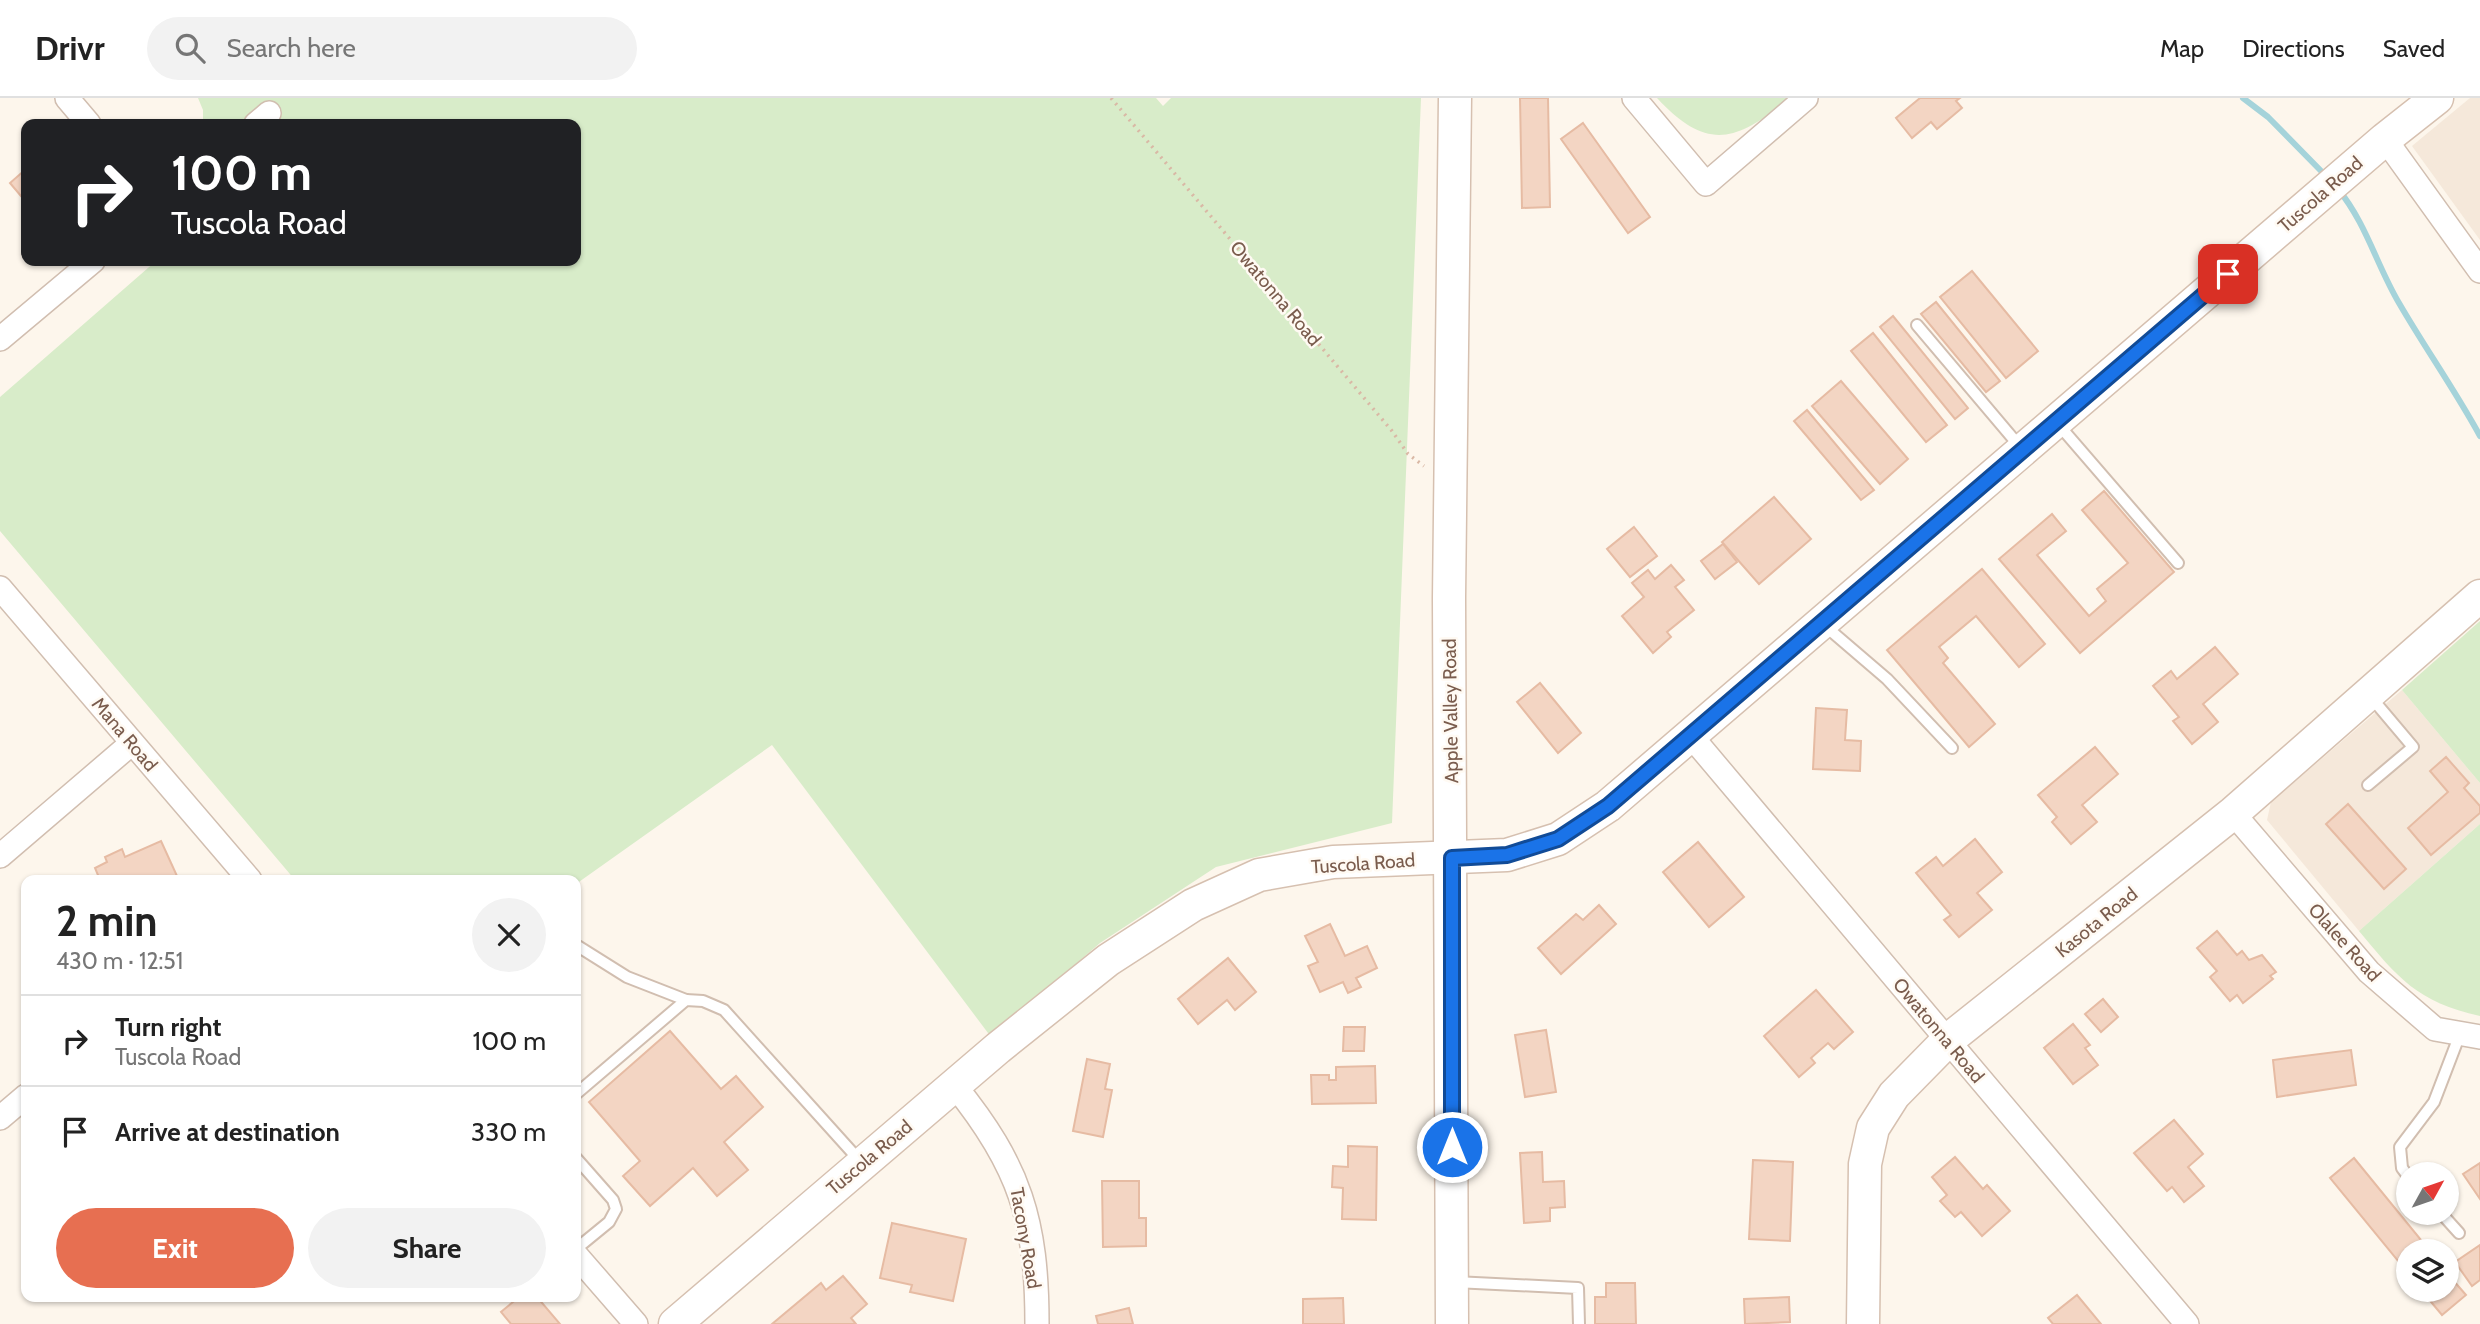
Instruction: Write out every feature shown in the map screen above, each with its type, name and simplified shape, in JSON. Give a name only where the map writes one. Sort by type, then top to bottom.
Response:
[{"type":"street","points":[[67,98],[85,119]]},
{"type":"street","name":"Apple Valley Road","points":[[1452,1324],[1449,640],[1455,98]]},
{"type":"street","points":[[1634,98],[1706,184],[1806,98]]},
{"type":"street","name":"Tuscola Road","points":[[675,1324],[862,1163],[1108,960],[1193,905],[1259,875],[1334,862],[1507,855],[1558,839],[1608,806],[2385,139],[2437,98]]},
{"type":"street","points":[[2385,139],[2480,271]]},
{"type":"street","points":[[0,339],[87,266]]},
{"type":"street","name":"Mana Road","points":[[0,588],[246,875]]},
{"type":"street","name":"Kasota Road","points":[[1863,1324],[1865,1164],[1873,1128],[1894,1095],[1948,1040],[2233,813],[2480,596]]},
{"type":"street","name":"Owatonna Road","points":[[1691,736],[2187,1324]]},
{"type":"street","points":[[0,856],[132,743]]},
{"type":"street","name":"Olalee Road","points":[[2233,813],[2369,972],[2435,1029],[2470,1036]]},
{"type":"street","name":"Tacony Road","points":[[955,1086],[990,1133],[1022,1194],[1037,1290],[1037,1324]]},
{"type":"street","points":[[0,1118],[21,1100]]},
{"type":"street","points":[[581,1261],[636,1324]]},
{"type":"lane","points":[[1917,326],[2022,450]]},
{"type":"lane","points":[[2056,422],[2178,563]]},
{"type":"lane","points":[[1822,623],[1887,679],[1952,748]]},
{"type":"lane","points":[[2368,694],[2413,747],[2368,785]]},
{"type":"lane","points":[[581,948],[627,977],[686,1000],[703,1002],[724,1010],[862,1163]]},
{"type":"lane","points":[[581,1090],[686,1000]]},
{"type":"lane","points":[[2401,1162],[2400,1147],[2434,1102],[2470,1036]]},
{"type":"lane","points":[[581,1164],[612,1200],[616,1209],[609,1222],[581,1245]]},
{"type":"lane","points":[[2452,1225],[2459,1233]]},
{"type":"lane","points":[[1452,1282],[1578,1288],[1579,1324]]},
{"type":"path","name":"Owatonna Road","points":[[1111,98],[1392,431],[1408,454],[1420,464],[1450,471]]},
{"type":"shaded area","points":[[2470,98],[2480,98],[2480,240],[2412,146]]},
{"type":"shaded area","points":[[2402,690],[2480,783],[2480,824],[2359,931],[2267,820],[2271,802]]},
{"type":"green space","points":[[198,98],[1156,98],[1163,106],[1171,98],[1421,98],[1392,823],[1216,867],[1100,943],[991,1037],[772,745],[581,880],[581,875],[291,875],[0,531],[0,397],[150,266],[581,266],[581,119],[203,119]]},
{"type":"green space","points":[[1657,98],[1790,98],[1754,124],[1723,135],[1708,134],[1692,127],[1675,116]]},
{"type":"green space","points":[[2480,621],[2480,783],[2402,690]]},
{"type":"green space","points":[[2480,824],[2480,1016],[2440,1003],[2410,986],[2359,931]]},
{"type":"building","points":[[1520,98],[1548,98],[1550,207],[1522,208]]},
{"type":"building","points":[[1920,98],[1960,98],[1956,101],[1962,108],[1937,129],[1931,122],[1912,138],[1896,118]]},
{"type":"building","points":[[1583,123],[1650,217],[1628,233],[1561,139]]},
{"type":"building","points":[[21,173],[21,196],[10,183]]},
{"type":"building","points":[[1972,271],[2038,351],[2006,378],[1940,297]]},
{"type":"building","points":[[1936,302],[2000,381],[1986,392],[1921,314]]},
{"type":"building","points":[[1893,316],[1968,408],[1955,419],[1880,327]]},
{"type":"building","points":[[1873,333],[1947,425],[1926,442],[1851,351]]},
{"type":"building","points":[[1841,381],[1908,459],[1880,484],[1812,406]]},
{"type":"building","points":[[1807,410],[1874,490],[1861,500],[1794,421]]},
{"type":"building","points":[[2104,491],[2174,572],[2080,653],[1999,559],[2052,514],[2066,531],[2037,555],[2089,616],[2106,601],[2097,589],[2128,563],[2082,510]]},
{"type":"building","points":[[1774,497],[1811,539],[1759,584],[1722,542]]},
{"type":"building","points":[[1634,527],[1657,556],[1630,577],[1607,549]]},
{"type":"building","points":[[1723,544],[1737,562],[1715,579],[1701,561]]},
{"type":"building","points":[[1671,565],[1684,580],[1675,587],[1694,610],[1667,632],[1671,637],[1653,653],[1622,616],[1644,597],[1632,583],[1648,570],[1655,579]]},
{"type":"building","points":[[1982,569],[2045,644],[2019,667],[1976,616],[1939,647],[1948,658],[1943,663],[1995,724],[1969,747],[1887,650]]},
{"type":"building","points":[[2215,647],[2238,674],[2203,704],[2218,722],[2192,744],[2173,721],[2179,717],[2153,686],[2171,671],[2177,679]]},
{"type":"building","points":[[1540,683],[1581,733],[1558,753],[1517,702]]},
{"type":"building","points":[[1816,708],[1847,710],[1845,740],[1861,741],[1860,771],[1813,769]]},
{"type":"building","points":[[2095,747],[2118,774],[2082,805],[2097,822],[2071,844],[2052,822],[2057,817],[2038,795]]},
{"type":"building","points":[[2446,757],[2469,783],[2464,788],[2480,806],[2480,813],[2431,855],[2408,828],[2448,792],[2430,771]]},
{"type":"building","points":[[2348,804],[2406,869],[2384,889],[2326,824]]},
{"type":"building","points":[[1975,839],[2002,872],[1977,893],[1992,910],[1959,937],[1944,920],[1951,915],[1916,873],[1936,857],[1943,866]]},
{"type":"building","points":[[161,841],[177,875],[98,875],[95,868],[107,862],[105,857],[122,849],[125,857]]},
{"type":"building","points":[[1698,842],[1744,897],[1709,927],[1663,872]]},
{"type":"building","points":[[1599,905],[1616,924],[1561,974],[1538,948],[1576,914],[1583,920]]},
{"type":"building","points":[[1330,924],[1345,956],[1367,946],[1377,968],[1356,978],[1361,987],[1348,993],[1343,982],[1320,992],[1308,966],[1318,962],[1305,936]]},
{"type":"building","points":[[2217,931],[2237,955],[2242,951],[2249,960],[2262,955],[2276,972],[2270,976],[2273,979],[2243,1003],[2237,995],[2230,1001],[2210,977],[2217,971],[2197,948]]},
{"type":"building","points":[[1228,958],[1256,992],[1235,1010],[1227,1000],[1198,1024],[1178,999]]},
{"type":"building","points":[[1816,990],[1853,1032],[1834,1049],[1828,1043],[1811,1058],[1815,1063],[1799,1077],[1764,1036]]},
{"type":"building","points":[[2103,999],[2118,1017],[2101,1032],[2085,1014]]},
{"type":"building","points":[[2073,1024],[2090,1045],[2085,1048],[2098,1065],[2073,1084],[2044,1048]]},
{"type":"building","points":[[1344,1027],[1365,1027],[1364,1051],[1343,1051]]},
{"type":"building","points":[[1546,1030],[1556,1092],[1525,1097],[1515,1035]]},
{"type":"building","points":[[670,1031],[721,1089],[736,1076],[763,1107],[724,1142],[748,1170],[717,1196],[693,1168],[650,1206],[623,1176],[640,1161],[589,1102]]},
{"type":"building","points":[[2351,1050],[2356,1085],[2277,1097],[2273,1060]]},
{"type":"building","points":[[1087,1059],[1110,1064],[1105,1089],[1112,1090],[1103,1137],[1073,1131]]},
{"type":"building","points":[[1375,1066],[1376,1103],[1312,1104],[1311,1075],[1329,1075],[1329,1080],[1336,1080],[1336,1067]]},
{"type":"building","points":[[2174,1120],[2203,1154],[2188,1167],[2204,1186],[2184,1202],[2172,1187],[2167,1191],[2134,1153]]},
{"type":"building","points":[[1348,1146],[1377,1147],[1376,1220],[1342,1219],[1343,1188],[1332,1187],[1333,1166],[1348,1167]]},
{"type":"building","points":[[1542,1152],[1543,1182],[1564,1181],[1565,1207],[1550,1208],[1550,1221],[1524,1223],[1520,1153]]},
{"type":"building","points":[[1955,1157],[1983,1189],[1987,1185],[2010,1211],[1982,1236],[1961,1212],[1955,1217],[1940,1201],[1947,1195],[1932,1177]]},
{"type":"building","points":[[2354,1158],[2396,1209],[2396,1225],[2409,1225],[2420,1239],[2396,1239],[2396,1258],[2330,1178]]},
{"type":"building","points":[[1753,1160],[1793,1162],[1790,1241],[1749,1239]]},
{"type":"building","points":[[2480,1163],[2480,1199],[2463,1174]]},
{"type":"building","points":[[1102,1181],[1139,1181],[1139,1218],[1146,1218],[1146,1246],[1103,1247]]},
{"type":"building","points":[[892,1223],[966,1239],[953,1301],[910,1292],[912,1285],[880,1278]]},
{"type":"building","points":[[2480,1245],[2480,1280],[2472,1286],[2459,1268],[2459,1259]]},
{"type":"building","points":[[843,1276],[867,1304],[851,1318],[856,1324],[772,1324],[821,1283],[826,1290]]},
{"type":"building","points":[[1606,1283],[1635,1283],[1636,1324],[1595,1324],[1595,1297],[1606,1297]]},
{"type":"building","points":[[2459,1287],[2466,1295],[2459,1301]]},
{"type":"building","points":[[2077,1295],[2101,1324],[2053,1324],[2048,1318]]},
{"type":"building","points":[[1789,1297],[1790,1322],[1745,1324],[1744,1299]]},
{"type":"building","points":[[1343,1298],[1344,1324],[1303,1324],[1303,1299]]},
{"type":"building","points":[[513,1302],[541,1302],[560,1324],[511,1324],[501,1312]]},
{"type":"building","points":[[2431,1302],[2458,1302],[2442,1315]]},
{"type":"building","points":[[1129,1308],[1133,1324],[1098,1324],[1096,1316]]},
{"type":"waterway","points":[[2243,98],[2268,117],[2326,176]]},
{"type":"waterway","points":[[2338,189],[2364,230],[2399,303],[2480,436]]},
{"type":"route","points":[[1452,1147],[1452,858],[1507,855],[1558,839],[1608,806],[2228,274]]}]
